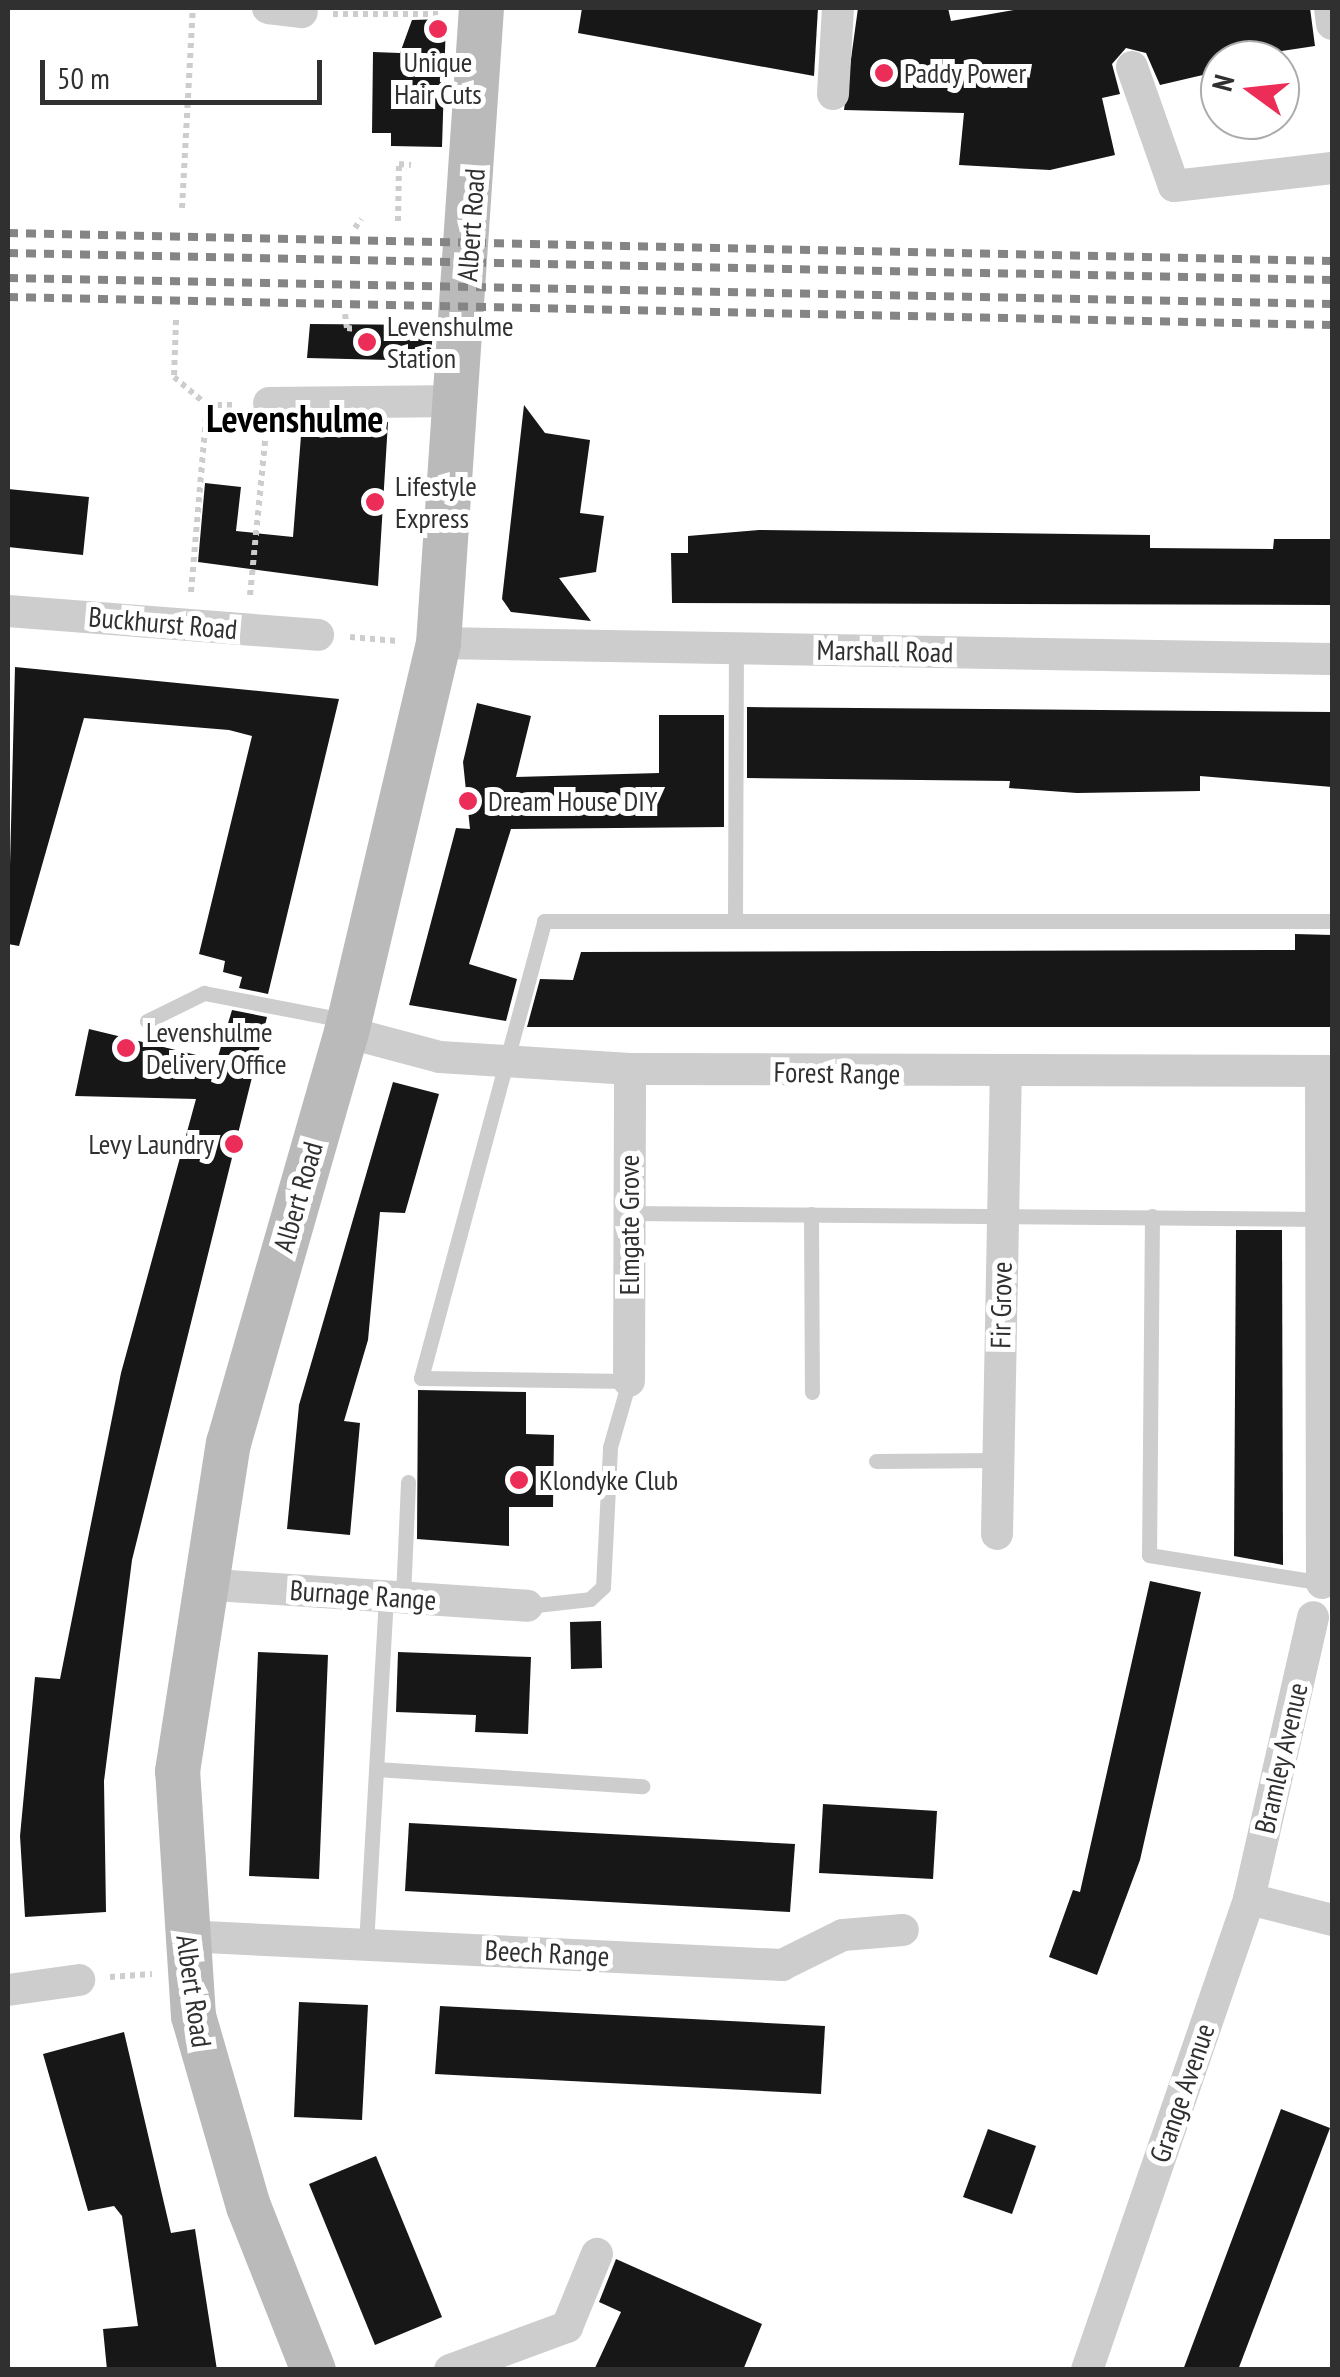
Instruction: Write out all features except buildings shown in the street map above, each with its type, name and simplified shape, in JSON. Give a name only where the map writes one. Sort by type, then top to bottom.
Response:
[{"type":"main road","name":"Albert Road","points":[[313,2370],[215,2108],[186,1954],[177,1772],[200,1584],[228,1443],[347,1026],[438,643],[460,401],[464,11]]},
{"type":"street","points":[[268,8],[312,14]]},
{"type":"street","points":[[833,94],[838,8]]},
{"type":"street","points":[[1330,8],[1332,24]]},
{"type":"street","points":[[1132,67],[1174,186],[1332,168]]},
{"type":"street","points":[[268,404],[460,401]]},
{"type":"street","name":"Buckhurst Road","points":[[8,610],[318,636]]},
{"type":"street","name":"Marshall Road","points":[[438,643],[1332,659]]},
{"type":"street","name":"Forest Range","points":[[347,1026],[440,1057],[630,1068],[1006,1076],[1327,1071]]},
{"type":"street","name":"Elmgate Grove","points":[[629,1381],[630,1068]]},
{"type":"street","points":[[1327,1071],[1327,1584]]},
{"type":"street","name":"Fir Grove","points":[[996,1534],[1006,1076]]},
{"type":"street","name":"Burnage Range","points":[[200,1584],[526,1606]]},
{"type":"street","name":"Bramley Avenue","points":[[1249,1898],[1313,1617]]},
{"type":"street","points":[[1249,1898],[1332,1920]]},
{"type":"street","name":"Grange Avenue","points":[[1087,2370],[1249,1898]]},
{"type":"street","name":"Beech Range","points":[[186,1954],[366,1944],[782,1964],[844,1935],[904,1930]]},
{"type":"street","points":[[8,1990],[79,1980]]},
{"type":"street","points":[[450,2370],[567,2326],[597,2254]]},
{"type":"lane","points":[[735,921],[736,649]]},
{"type":"lane","points":[[526,1606],[590,1599],[603,1586],[610,1447],[629,1381],[421,1378],[544,921],[1332,921]]},
{"type":"lane","points":[[148,1021],[204,993],[347,1026]]},
{"type":"lane","points":[[629,1213],[1327,1219]]},
{"type":"lane","points":[[811,1214],[812,1392]]},
{"type":"lane","points":[[1152,1216],[1149,1555],[1327,1584]]},
{"type":"lane","points":[[876,1462],[998,1460]]},
{"type":"lane","points":[[366,1944],[376,1769],[408,1482]]},
{"type":"lane","points":[[376,1769],[642,1786]]},
{"type":"path","points":[[182,208],[193,8]]},
{"type":"path","points":[[312,14],[464,11]]},
{"type":"path","points":[[398,220],[399,164],[411,165]]},
{"type":"path","points":[[354,228],[361,219]]},
{"type":"path","points":[[345,314],[346,328],[356,329]]},
{"type":"path","points":[[176,320],[174,377],[208,406],[268,404],[246,630]]},
{"type":"path","points":[[188,624],[208,406]]},
{"type":"path","points":[[318,636],[438,643]]},
{"type":"path","points":[[79,1980],[186,1954]]},
{"type":"railway","points":[[8,233],[1332,261]]},
{"type":"railway","points":[[8,253],[1332,280]]},
{"type":"railway","points":[[8,278],[1332,304]]},
{"type":"railway","points":[[8,297],[1332,325]]},
{"type":"place","name":"Unique Hair Cuts","points":[[438,29]]},
{"type":"place","name":"Paddy Power","points":[[884,73]]},
{"type":"place","name":"Levenshulme Station","points":[[367,342]]},
{"type":"place","name":"Lifestyle Express","points":[[375,502]]},
{"type":"place","name":"Dream House DIY","points":[[468,801]]},
{"type":"place","name":"Levenshulme Delivery Office","points":[[126,1048]]},
{"type":"place","name":"Levy Laundry","points":[[234,1144]]},
{"type":"place","name":"Klondyke Club","points":[[519,1480]]},
{"type":"district","name":"Levenshulme","points":[[295,418]]}]
